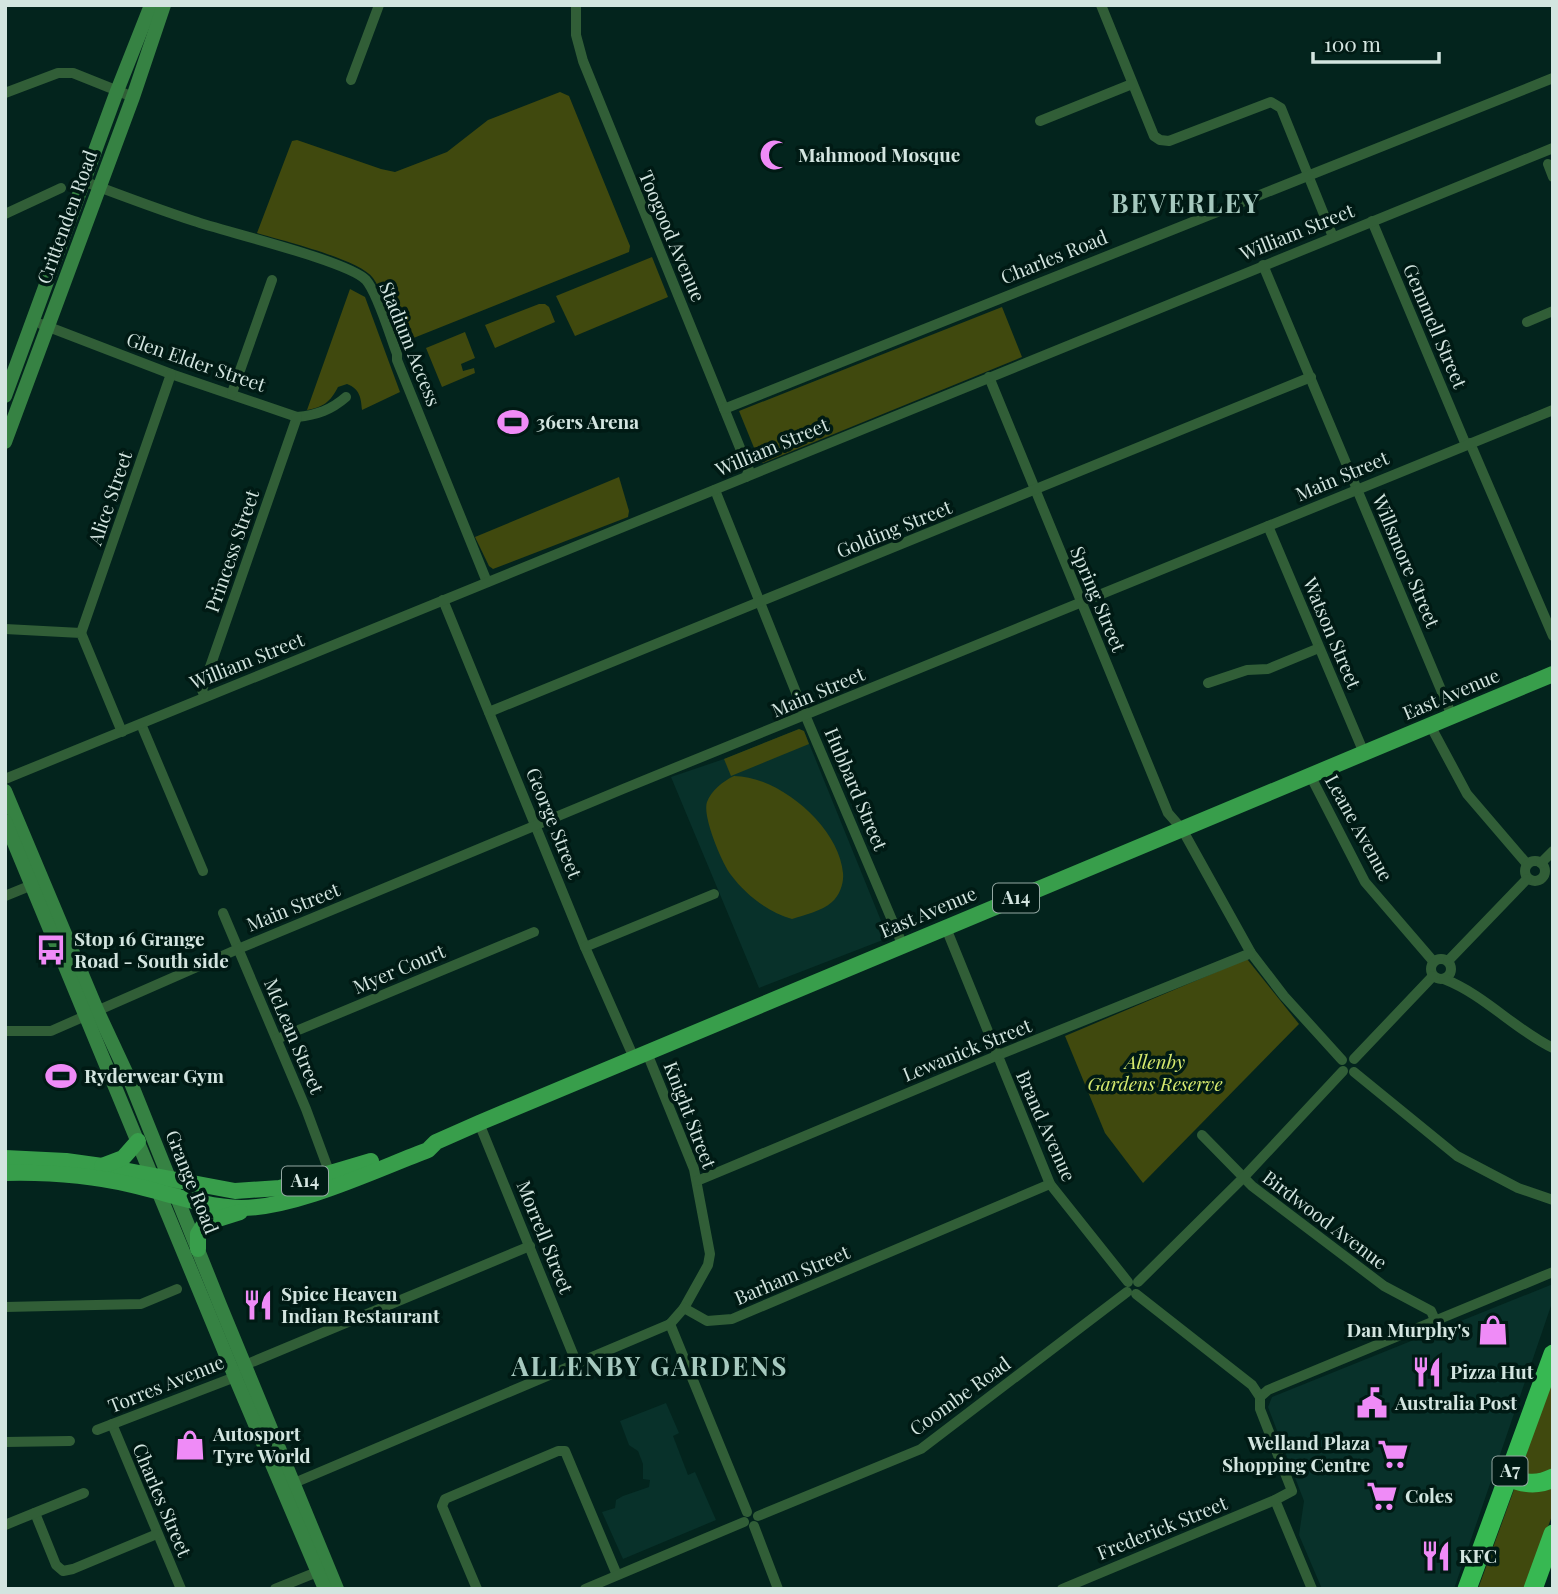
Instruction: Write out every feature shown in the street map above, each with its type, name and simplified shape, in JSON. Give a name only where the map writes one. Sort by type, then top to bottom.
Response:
[{"type":"highway","name":"A7","points":[[1467,1589],[1553,1354]]},
{"type":"highway","points":[[1508,1477],[1521,1483],[1542,1483],[1553,1478]]},
{"type":"highway","points":[[1533,1589],[1553,1534]]},
{"type":"main road","name":"Crittenden Road","points":[[5,396],[8,379],[151,5]]},
{"type":"main road","name":"Crittenden Road","points":[[5,442],[133,97],[164,5]]},
{"type":"main road","name":"East Avenue","points":[[165,1187],[229,1207],[256,1207],[279,1203],[355,1178],[428,1150],[436,1142],[640,1055],[1553,674]]},
{"type":"main road","name":"Grange Road","points":[[5,791],[92,1013],[138,1141],[198,1249],[240,1371]]},
{"type":"main road","name":"Grange Road","points":[[5,821],[92,1013],[124,1066],[165,1187],[323,1569],[337,1589]]},
{"type":"main road","points":[[102,1166],[122,1158],[138,1141]]},
{"type":"main road","name":"East Avenue","points":[[165,1187],[249,1191],[280,1188],[424,1142],[436,1142]]},
{"type":"main road","name":"A14","points":[[5,1158],[102,1166],[165,1187]]},
{"type":"main road","name":"A14","points":[[5,1173],[51,1172],[132,1185],[165,1187]]},
{"type":"main road","points":[[198,1249],[200,1229],[208,1220],[256,1207]]},
{"type":"main road","name":"Grange Road","points":[[323,1569],[325,1589]]},
{"type":"street","points":[[351,80],[379,5]]},
{"type":"street","name":"Toogood Avenue","points":[[576,5],[576,35],[583,61],[749,470],[746,477]]},
{"type":"street","points":[[1101,5],[1154,136],[1169,141],[1271,102],[1276,104],[1281,108],[1333,237]]},
{"type":"street","points":[[5,93],[58,73],[73,73],[133,97]]},
{"type":"street","name":"Charles Road","points":[[724,409],[1553,78]]},
{"type":"street","points":[[1040,121],[1132,84]]},
{"type":"street","name":"William Street","points":[[5,779],[1553,148]]},
{"type":"street","points":[[1548,164],[1553,177]]},
{"type":"street","name":"Stadium Access","points":[[83,181],[194,221],[352,271],[364,279],[370,286],[487,582]]},
{"type":"street","points":[[5,214],[61,188]]},
{"type":"street","name":"Gemmell Street","points":[[1372,221],[1553,636]]},
{"type":"street","name":"Willsmore Street","points":[[1262,265],[1452,716]]},
{"type":"street","points":[[232,393],[272,280]]},
{"type":"street","points":[[1527,322],[1553,311]]},
{"type":"street","name":"Glen Elder Street","points":[[32,320],[172,374],[297,417]]},
{"type":"street","name":"Alice Street","points":[[81,633],[172,374]]},
{"type":"street","name":"Spring Street","points":[[989,377],[1168,813],[1182,829],[1251,953],[1284,996],[1349,1065],[1457,1156],[1518,1188],[1553,1200]]},
{"type":"street","name":"Golding Street","points":[[489,712],[760,604],[1311,377]]},
{"type":"street","points":[[8,379],[26,386]]},
{"type":"street","points":[[297,417],[314,415],[335,407],[346,397]]},
{"type":"street","name":"Main Street","points":[[5,1031],[51,1031],[238,949],[1553,410]]},
{"type":"street","name":"Princess Street","points":[[205,697],[202,690],[297,417]]},
{"type":"street","name":"Hubbard Street","points":[[715,490],[903,946]]},
{"type":"street","name":"Watson Street","points":[[1268,526],[1364,752]]},
{"type":"street","name":"George Street","points":[[443,600],[585,947],[640,1055]]},
{"type":"street","points":[[5,629],[81,633],[121,732]]},
{"type":"street","points":[[1209,683],[1247,670],[1268,669],[1319,648]]},
{"type":"street","points":[[141,724],[203,871]]},
{"type":"street","points":[[1430,725],[1467,794],[1527,864]]},
{"type":"street","name":"Leane Avenue","points":[[1310,775],[1365,882],[1433,961]]},
{"type":"street","points":[[1541,863],[1553,852]]},
{"type":"street","points":[[1535,861],[1541,863],[1545,871],[1543,878],[1537,882],[1527,878],[1524,871],[1527,864],[1535,861]]},
{"type":"street","points":[[1448,961],[1527,878]]},
{"type":"street","points":[[1543,878],[1553,886]]},
{"type":"street","points":[[5,897],[32,885]]},
{"type":"street","points":[[585,947],[714,894]]},
{"type":"street","name":"McLean Street","points":[[223,912],[330,1174]]},
{"type":"street","name":"Brand Avenue","points":[[946,928],[1049,1184],[1132,1287],[1252,1385],[1260,1397],[1260,1409],[1291,1486],[1292,1491],[1288,1495],[1275,1500]]},
{"type":"street","name":"Myer Court","points":[[277,1039],[534,932]]},
{"type":"street","name":"Lewanick Street","points":[[697,1181],[1251,953]]},
{"type":"street","points":[[1448,961],[1441,958],[1433,961],[1430,968],[1439,978],[1465,987],[1536,1040],[1553,1048]]},
{"type":"street","points":[[1439,978],[1451,971],[1448,961]]},
{"type":"street","name":"Coombe Road","points":[[585,1589],[921,1449],[1132,1287],[1243,1178],[1349,1065],[1439,978]]},
{"type":"street","name":"Knight Street","points":[[640,1055],[694,1169],[710,1254],[708,1265],[684,1308]]},
{"type":"street","name":"Morrell Street","points":[[479,1123],[578,1364]]},
{"type":"street","name":"Birdwood Avenue","points":[[1202,1135],[1243,1178],[1384,1286],[1431,1311],[1435,1320]]},
{"type":"street","name":"Barham Street","points":[[684,1308],[707,1321],[733,1319],[1049,1184]]},
{"type":"street","name":"Torres Avenue","points":[[97,1430],[530,1246]]},
{"type":"street","points":[[1260,1397],[1268,1390],[1553,1272]]},
{"type":"street","points":[[5,1307],[141,1304],[177,1289]]},
{"type":"street","points":[[288,1485],[670,1324],[684,1308]]},
{"type":"street","points":[[670,1324],[778,1589]]},
{"type":"street","name":"Charles Street","points":[[112,1424],[181,1589]]},
{"type":"street","points":[[5,1442],[70,1441]]},
{"type":"street","points":[[477,1589],[442,1506],[444,1499],[558,1451],[565,1451],[617,1575]]},
{"type":"street","points":[[5,1525],[84,1493]]},
{"type":"street","points":[[1275,1500],[1312,1589]]},
{"type":"street","name":"Frederick Street","points":[[1062,1589],[1275,1500]]},
{"type":"street","points":[[35,1513],[56,1565],[63,1571],[157,1534]]},
{"type":"street","points":[[275,1589],[323,1569]]},
{"type":"shaded area","points":[[799,729],[804,731],[888,938],[759,988],[671,777]]},
{"type":"shaded area","name":"Welland Plaza Shopping Centre","points":[[1553,1284],[1553,1300],[1454,1589],[1322,1589],[1299,1535],[1304,1501],[1268,1407],[1272,1397]]},
{"type":"shaded area","points":[[666,1403],[679,1433],[673,1436],[688,1475],[695,1472],[716,1520],[623,1559],[602,1512],[615,1508],[616,1500],[623,1496],[649,1487],[650,1480],[643,1479],[643,1464],[638,1451],[629,1445],[620,1421]]},
{"type":"green space","points":[[560,92],[569,96],[630,246],[629,252],[401,343],[378,285],[365,271],[320,251],[257,233],[292,141],[297,140],[395,172],[447,152],[488,120]]},
{"type":"green space","points":[[652,257],[668,297],[575,336],[556,296]]},
{"type":"green space","points":[[350,289],[365,297],[400,392],[362,410],[359,394],[347,384],[338,387],[326,403],[307,410]]},
{"type":"green space","points":[[539,304],[549,307],[555,322],[495,348],[485,325]]},
{"type":"green space","points":[[1002,307],[1022,357],[763,463],[759,460],[739,411]]},
{"type":"green space","points":[[465,332],[475,358],[461,364],[463,371],[474,368],[475,373],[442,387],[426,348]]},
{"type":"green space","points":[[619,477],[629,511],[628,517],[493,569],[489,566],[475,537]]},
{"type":"green space","points":[[799,729],[804,731],[809,744],[731,776],[724,759]]},
{"type":"green space","points":[[734,776],[751,778],[787,795],[804,807],[831,838],[839,856],[843,877],[839,892],[828,905],[792,919],[758,902],[731,875],[714,839],[706,809],[714,790]]},
{"type":"green space","name":"Allenby Gardens Reserve","points":[[1247,959],[1299,1024],[1143,1183],[1105,1133],[1065,1036]]},
{"type":"green space","points":[[1553,1375],[1553,1472],[1540,1477],[1521,1474],[1533,1429]]},
{"type":"green space","points":[[1553,1482],[1553,1513],[1525,1589],[1478,1589],[1516,1484]]},
{"type":"place","name":"Mahmood Mosque","points":[[775,155]]},
{"type":"place","name":"36ers Arena","points":[[513,422]]},
{"type":"place","name":"Stop 16 Grange Road - South side","points":[[51,950]]},
{"type":"place","name":"Ryderwear Gym","points":[[61,1076]]},
{"type":"place","name":"Spice Heaven Indian Restaurant","points":[[258,1305]]},
{"type":"place","name":"Dan Murphy's","points":[[1493,1330]]},
{"type":"place","name":"Pizza Hut","points":[[1427,1372]]},
{"type":"place","name":"Australia Post","points":[[1372,1403]]},
{"type":"place","name":"Autosport Tyre World","points":[[190,1445]]},
{"type":"place","name":"Welland Plaza Shopping Centre","points":[[1393,1454]]},
{"type":"place","name":"Coles","points":[[1382,1496]]},
{"type":"place","name":"KFC","points":[[1436,1556]]},
{"type":"district","name":"BEVERLEY","points":[[1186,204]]},
{"type":"district","name":"ALLENBY GARDENS","points":[[650,1367]]}]
